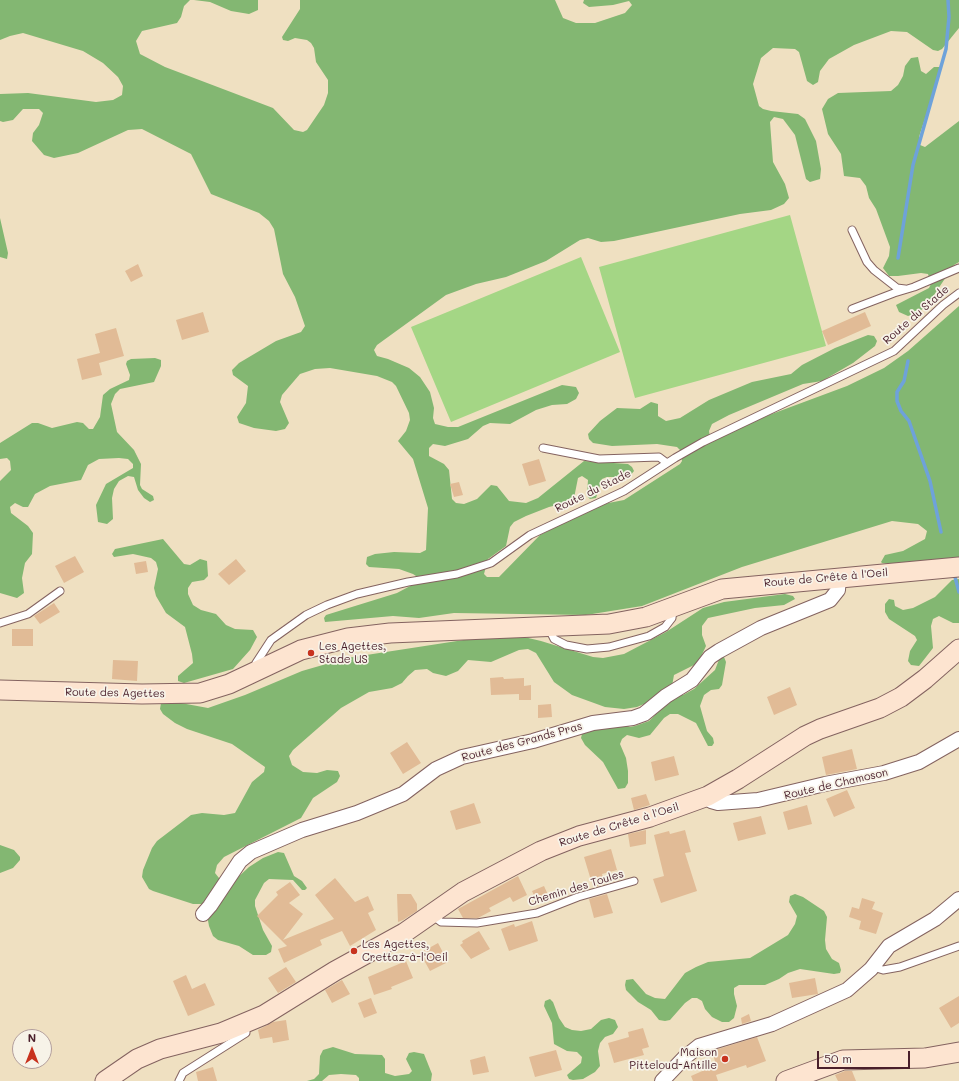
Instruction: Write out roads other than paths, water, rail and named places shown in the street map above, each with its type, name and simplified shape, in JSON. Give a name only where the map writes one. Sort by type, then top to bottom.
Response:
[{"type":"street","name":"Route de Crête à l'Oeil","points":[[229,684],[301,650],[348,638],[390,633],[588,626],[622,622],[646,617],[722,589],[959,567]]},
{"type":"street","name":"Route des Grands Pras","points":[[202,914],[210,906],[240,861],[251,852],[302,830],[357,813],[403,794],[436,769],[462,757],[533,741],[593,723],[633,718],[644,714],[666,696],[692,680],[710,657],[719,650],[761,628],[830,600],[838,590],[839,577]]},
{"type":"street","name":"Route de Crête à l'Oeil","points":[[105,1081],[137,1059],[157,1050],[213,1036],[245,1024],[289,1001],[335,971],[404,933],[463,892],[558,843],[596,831],[650,817],[708,796],[743,776],[805,736],[820,729],[880,708],[901,697],[925,679],[959,649]]},
{"type":"street","name":"Route des Agettes","points":[[0,690],[188,694],[206,692],[229,684]]},
{"type":"street","name":"Route de Chamoson","points":[[708,796],[711,801],[718,803],[758,800],[825,784],[884,773],[919,762],[959,739]]},
{"type":"street","points":[[662,1081],[684,1058],[699,1046],[772,1024],[836,997],[854,986],[873,967],[889,946],[935,919],[959,899]]},
{"type":"street","points":[[786,1081],[843,1060],[925,1058],[959,1052]]},
{"type":"lane","points":[[852,230],[867,262],[874,270],[897,288],[908,289]]},
{"type":"lane","name":"Route du Stade","points":[[852,309],[908,289],[959,268]]},
{"type":"lane","name":"Route du Stade","points":[[258,670],[256,663],[271,640],[306,615],[327,605],[357,594],[408,582],[457,574],[491,563],[530,535],[624,491],[667,463],[704,442],[894,351],[959,292]]},
{"type":"lane","points":[[543,448],[599,459],[659,456],[667,463]]},
{"type":"lane","points":[[0,623],[28,614],[60,591]]},
{"type":"lane","name":"Chemin des Toules","points":[[432,915],[441,922],[477,923],[536,913],[578,898],[634,881]]},
{"type":"lane","points":[[873,967],[882,970],[900,967],[959,946]]},
{"type":"lane","points":[[179,1081],[183,1073],[246,1034],[245,1024]]},
{"type":"waterway","points":[[898,258],[913,165],[946,49],[949,17],[948,0]]},
{"type":"waterway","points":[[908,361],[904,381],[897,392],[897,401],[901,411],[909,421],[930,481],[941,532]]},
{"type":"waterway","points":[[955,577],[959,592]]},
{"type":"place","name":"Les Agettes, Stade US","points":[[311,653]]},
{"type":"place","name":"Les Agettes, Crettaz-à-l'Oeil","points":[[354,951]]},
{"type":"place","name":"Maison Pitteloud-Antille","points":[[725,1059]]}]
